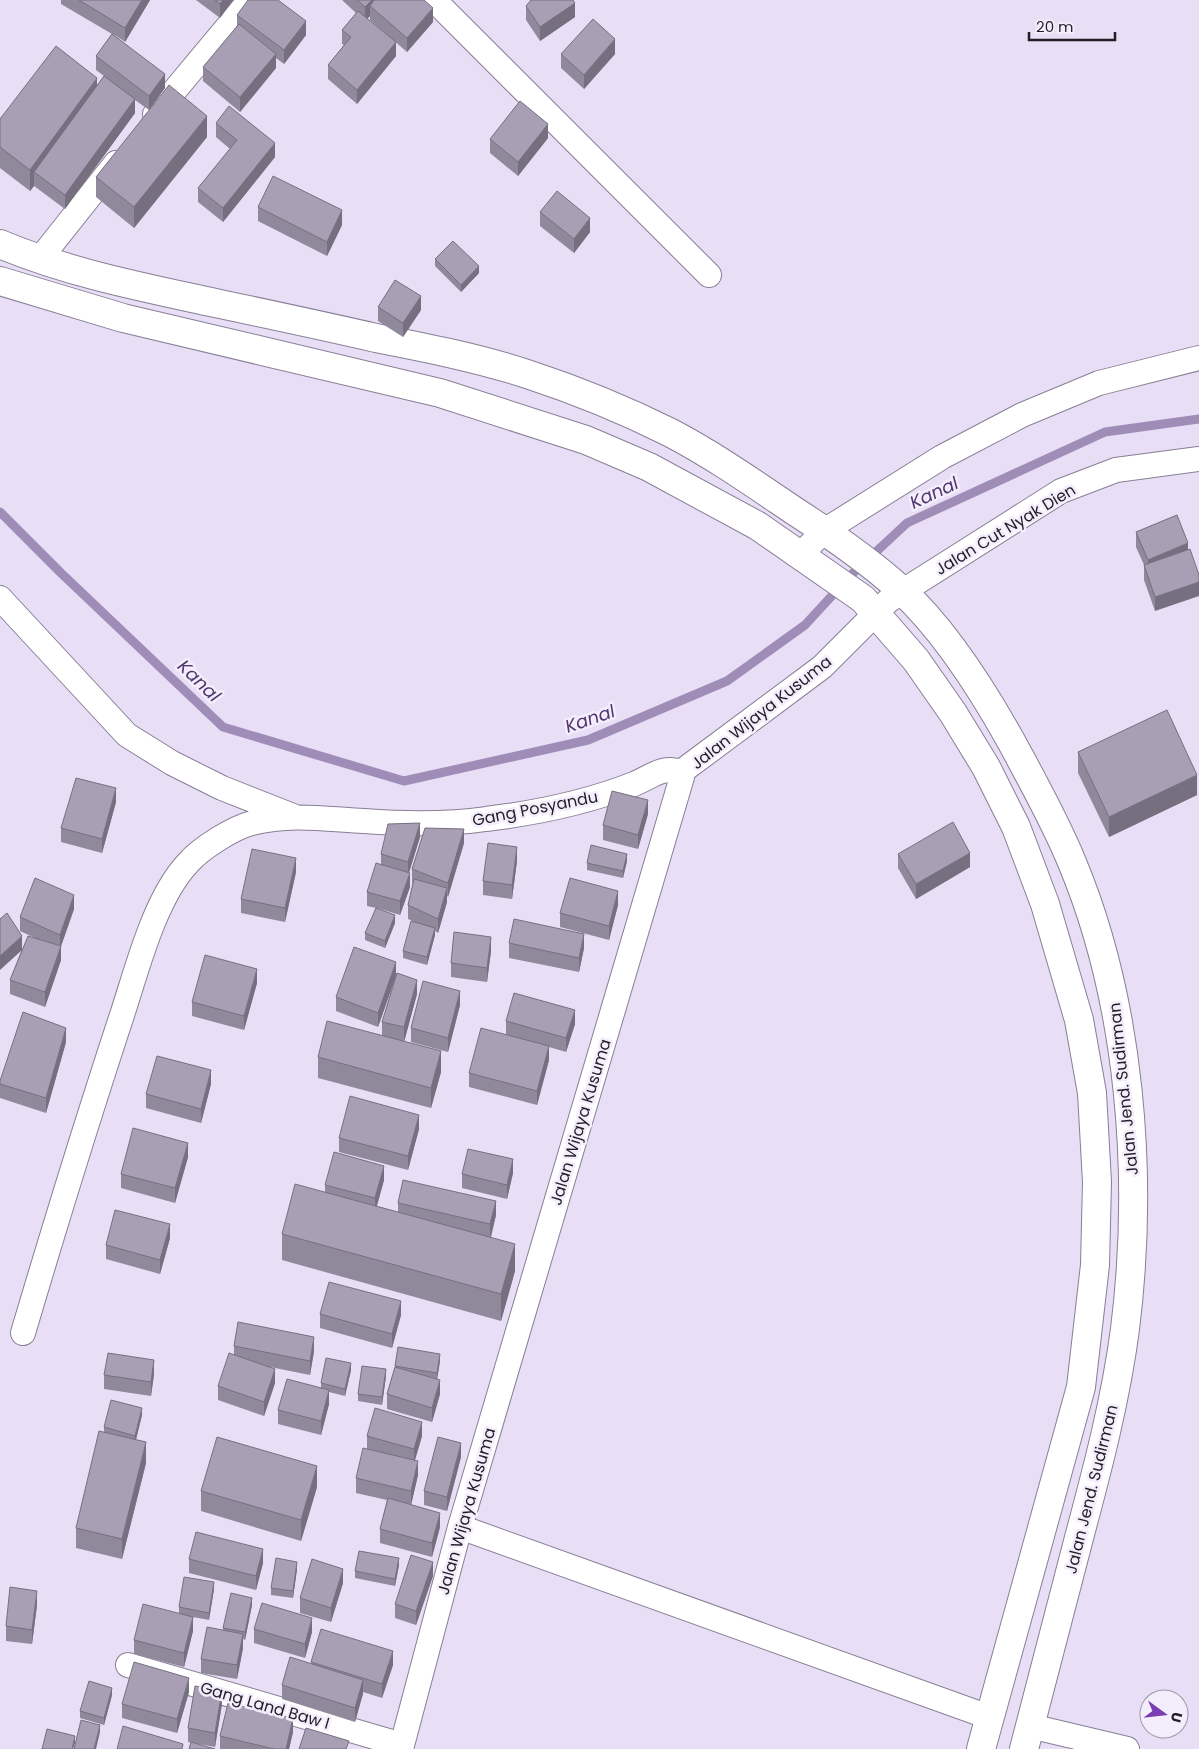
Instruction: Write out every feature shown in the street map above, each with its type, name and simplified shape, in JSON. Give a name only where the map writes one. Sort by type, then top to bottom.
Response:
[{"type":"highway","name":"Jalan Jend. Sudirman","points":[[0,244],[39,260],[129,285],[449,353],[526,374],[616,407],[674,435],[732,469],[848,548],[902,591],[964,666],[1001,724],[1039,793],[1072,862],[1097,935],[1112,994],[1122,1054],[1130,1125],[1134,1207],[1125,1330],[1099,1463],[1027,1738]]},
{"type":"highway","name":"Jalan Jend. Sudirman","points":[[0,281],[123,318],[440,392],[586,440],[649,467],[758,526],[828,574],[870,607],[916,660],[953,713],[986,767],[1016,827],[1045,904],[1079,1020],[1092,1093],[1097,1182],[1095,1265],[1082,1387],[981,1749]]},
{"type":"street","points":[[39,260],[250,0]]},
{"type":"street","points":[[434,0],[709,275]]},
{"type":"street","points":[[800,555],[824,531],[942,457],[1022,415],[1100,383],[1199,358]]},
{"type":"street","name":"Jalan Cut Nyak Dien","points":[[902,591],[1061,491],[1116,470],[1199,459]]},
{"type":"street","name":"Jalan Wijaya Kusuma","points":[[402,1747],[527,1268],[682,777],[681,772],[822,668],[870,607],[890,600],[902,591]]},
{"type":"street","points":[[0,598],[127,735],[172,763],[222,788],[294,816]]},
{"type":"street","name":"Gang Posyandu","points":[[294,816],[365,822],[452,824],[515,816],[615,792],[663,770],[672,769],[681,772]]},
{"type":"street","points":[[23,1333],[80,1141],[162,903],[188,863],[218,839],[250,823],[294,816]]},
{"type":"street","points":[[460,1528],[989,1717]]},
{"type":"street","name":"Gang Land Baw I","points":[[128,1665],[402,1747]]},
{"type":"street","points":[[1027,1738],[1127,1749]]},
{"type":"building","points":[[79,0],[142,0],[125,28]]},
{"type":"building","points":[[215,0],[223,0],[220,4]]},
{"type":"building","points":[[248,0],[278,0],[306,21],[284,50],[237,15]]},
{"type":"building","points":[[357,0],[372,0],[365,7]]},
{"type":"building","points":[[374,0],[424,0],[433,8],[407,38],[370,6]]},
{"type":"building","points":[[531,0],[573,0],[575,3],[540,27],[526,6]]},
{"type":"building","points":[[358,11],[396,42],[357,90],[328,65],[351,37],[342,30]]},
{"type":"building","points":[[593,19],[615,39],[584,75],[561,54]]},
{"type":"building","points":[[239,24],[276,54],[240,97],[203,67]]},
{"type":"building","points":[[112,34],[165,74],[149,96],[96,56]]},
{"type":"building","points":[[56,46],[97,78],[30,170],[0,147],[0,119]]},
{"type":"building","points":[[104,76],[135,99],[65,195],[34,172]]},
{"type":"building","points":[[169,85],[207,116],[134,207],[96,177]]},
{"type":"building","points":[[520,101],[548,124],[518,162],[490,139]]},
{"type":"building","points":[[229,106],[275,143],[223,208],[198,188],[237,140],[216,123]]},
{"type":"building","points":[[273,176],[342,210],[327,242],[258,207]]},
{"type":"building","points":[[557,191],[590,218],[574,239],[540,212]]},
{"type":"building","points":[[453,241],[479,266],[461,285],[435,259]]},
{"type":"building","points":[[395,280],[421,296],[403,323],[378,307]]},
{"type":"building","points":[[1177,515],[1188,543],[1148,560],[1136,532]]},
{"type":"building","points":[[1190,549],[1199,575],[1199,582],[1155,597],[1144,565]]},
{"type":"building","points":[[1167,710],[1197,775],[1109,817],[1078,752]]},
{"type":"building","points":[[76,778],[116,788],[102,839],[61,828]]},
{"type":"building","points":[[612,791],[648,800],[638,835],[603,825]]},
{"type":"building","points":[[953,822],[970,853],[916,884],[898,854]]},
{"type":"building","points":[[420,823],[408,862],[381,854],[388,824]]},
{"type":"building","points":[[425,828],[464,829],[448,883],[412,869]]},
{"type":"building","points":[[488,843],[517,847],[512,885],[483,881]]},
{"type":"building","points":[[591,845],[627,854],[623,871],[587,863]]},
{"type":"building","points":[[252,849],[296,858],[285,908],[241,899]]},
{"type":"building","points":[[376,863],[410,873],[400,901],[367,892]]},
{"type":"building","points":[[35,878],[74,895],[60,935],[20,917]]},
{"type":"building","points":[[570,878],[618,891],[609,926],[560,913]]},
{"type":"building","points":[[414,879],[447,888],[438,919],[408,905]]},
{"type":"building","points":[[376,908],[395,915],[385,941],[365,933]]},
{"type":"building","points":[[7,913],[22,936],[0,956],[0,919]]},
{"type":"building","points":[[514,919],[584,934],[579,958],[509,943]]},
{"type":"building","points":[[411,921],[435,928],[427,957],[403,951]]},
{"type":"building","points":[[454,932],[491,937],[487,968],[451,963]]},
{"type":"building","points":[[28,936],[61,946],[45,992],[10,980]]},
{"type":"building","points":[[354,947],[396,962],[378,1013],[336,997]]},
{"type":"building","points":[[205,955],[257,969],[244,1016],[192,1002]]},
{"type":"building","points":[[397,973],[417,980],[404,1027],[382,1022]]},
{"type":"building","points":[[423,981],[460,991],[448,1038],[411,1028]]},
{"type":"building","points":[[514,993],[575,1010],[566,1038],[506,1021]]},
{"type":"building","points":[[23,1012],[66,1028],[46,1098],[0,1084]]},
{"type":"building","points":[[327,1021],[441,1051],[431,1088],[318,1057]]},
{"type":"building","points":[[481,1028],[549,1046],[537,1091],[469,1073]]},
{"type":"building","points":[[157,1056],[211,1070],[201,1109],[146,1094]]},
{"type":"building","points":[[350,1096],[419,1115],[408,1156],[339,1138]]},
{"type":"building","points":[[133,1128],[188,1143],[175,1188],[121,1174]]},
{"type":"building","points":[[468,1149],[513,1159],[507,1185],[462,1174]]},
{"type":"building","points":[[334,1152],[384,1166],[375,1198],[325,1185]]},
{"type":"building","points":[[403,1180],[496,1201],[490,1224],[398,1203]]},
{"type":"building","points":[[295,1184],[515,1244],[501,1294],[282,1234]]},
{"type":"building","points":[[115,1210],[170,1224],[160,1260],[106,1245]]},
{"type":"building","points":[[329,1282],[401,1301],[392,1334],[320,1314]]},
{"type":"building","points":[[238,1322],[314,1337],[310,1361],[234,1346]]},
{"type":"building","points":[[398,1347],[440,1354],[437,1373],[395,1366]]},
{"type":"building","points":[[108,1353],[154,1360],[151,1382],[104,1375]]},
{"type":"building","points":[[229,1353],[275,1369],[264,1402],[218,1386]]},
{"type":"building","points":[[326,1358],[351,1363],[345,1389],[321,1383]]},
{"type":"building","points":[[362,1366],[386,1369],[382,1397],[358,1394]]},
{"type":"building","points":[[395,1367],[440,1380],[432,1408],[387,1394]]},
{"type":"building","points":[[287,1379],[329,1390],[321,1421],[278,1410]]},
{"type":"building","points":[[111,1400],[142,1408],[135,1436],[104,1427]]},
{"type":"building","points":[[375,1408],[422,1422],[414,1449],[367,1436]]},
{"type":"building","points":[[99,1431],[146,1442],[122,1539],[76,1528]]},
{"type":"building","points":[[217,1437],[317,1466],[301,1520],[201,1491]]},
{"type":"building","points":[[438,1437],[461,1443],[447,1497],[424,1491]]},
{"type":"building","points":[[363,1448],[418,1461],[411,1491],[356,1478]]},
{"type":"building","points":[[388,1498],[440,1513],[432,1543],[380,1529]]},
{"type":"building","points":[[196,1532],[263,1549],[256,1576],[189,1559]]},
{"type":"building","points":[[359,1551],[399,1558],[395,1579],[355,1571]]},
{"type":"building","points":[[411,1555],[433,1562],[416,1611],[395,1604]]},
{"type":"building","points":[[276,1558],[297,1562],[293,1591],[271,1588]]},
{"type":"building","points":[[312,1559],[343,1569],[331,1608],[300,1598]]},
{"type":"building","points":[[184,1577],[214,1582],[209,1613],[179,1607]]},
{"type":"building","points":[[10,1587],[37,1591],[32,1630],[6,1626]]},
{"type":"building","points":[[231,1593],[252,1598],[245,1632],[223,1628]]},
{"type":"building","points":[[262,1603],[312,1618],[305,1644],[254,1629]]},
{"type":"building","points":[[143,1604],[193,1617],[184,1653],[134,1640]]},
{"type":"building","points":[[207,1627],[243,1634],[237,1665],[201,1659]]},
{"type":"building","points":[[321,1629],[393,1651],[382,1684],[311,1662]]},
{"type":"building","points":[[290,1657],[363,1680],[355,1708],[282,1685]]},
{"type":"building","points":[[134,1662],[189,1678],[177,1719],[122,1704]]},
{"type":"building","points":[[89,1681],[112,1688],[104,1718],[80,1711]]},
{"type":"building","points":[[195,1686],[222,1690],[215,1733],[188,1728]]},
{"type":"building","points":[[228,1703],[293,1718],[286,1749],[274,1749],[220,1736]]},
{"type":"building","points":[[81,1720],[100,1725],[94,1749],[74,1749]]},
{"type":"building","points":[[123,1726],[183,1744],[182,1749],[117,1749]]},
{"type":"building","points":[[306,1728],[349,1741],[346,1749],[299,1749]]},
{"type":"building","points":[[47,1729],[75,1736],[72,1749],[42,1749]]},
{"type":"building","points":[[191,1742],[215,1749],[189,1749]]},
{"type":"waterway","name":"Kanal","points":[[0,512],[61,573],[223,727],[404,781],[588,740],[727,681],[805,625],[851,575],[907,523],[1105,432],[1199,419]]}]
